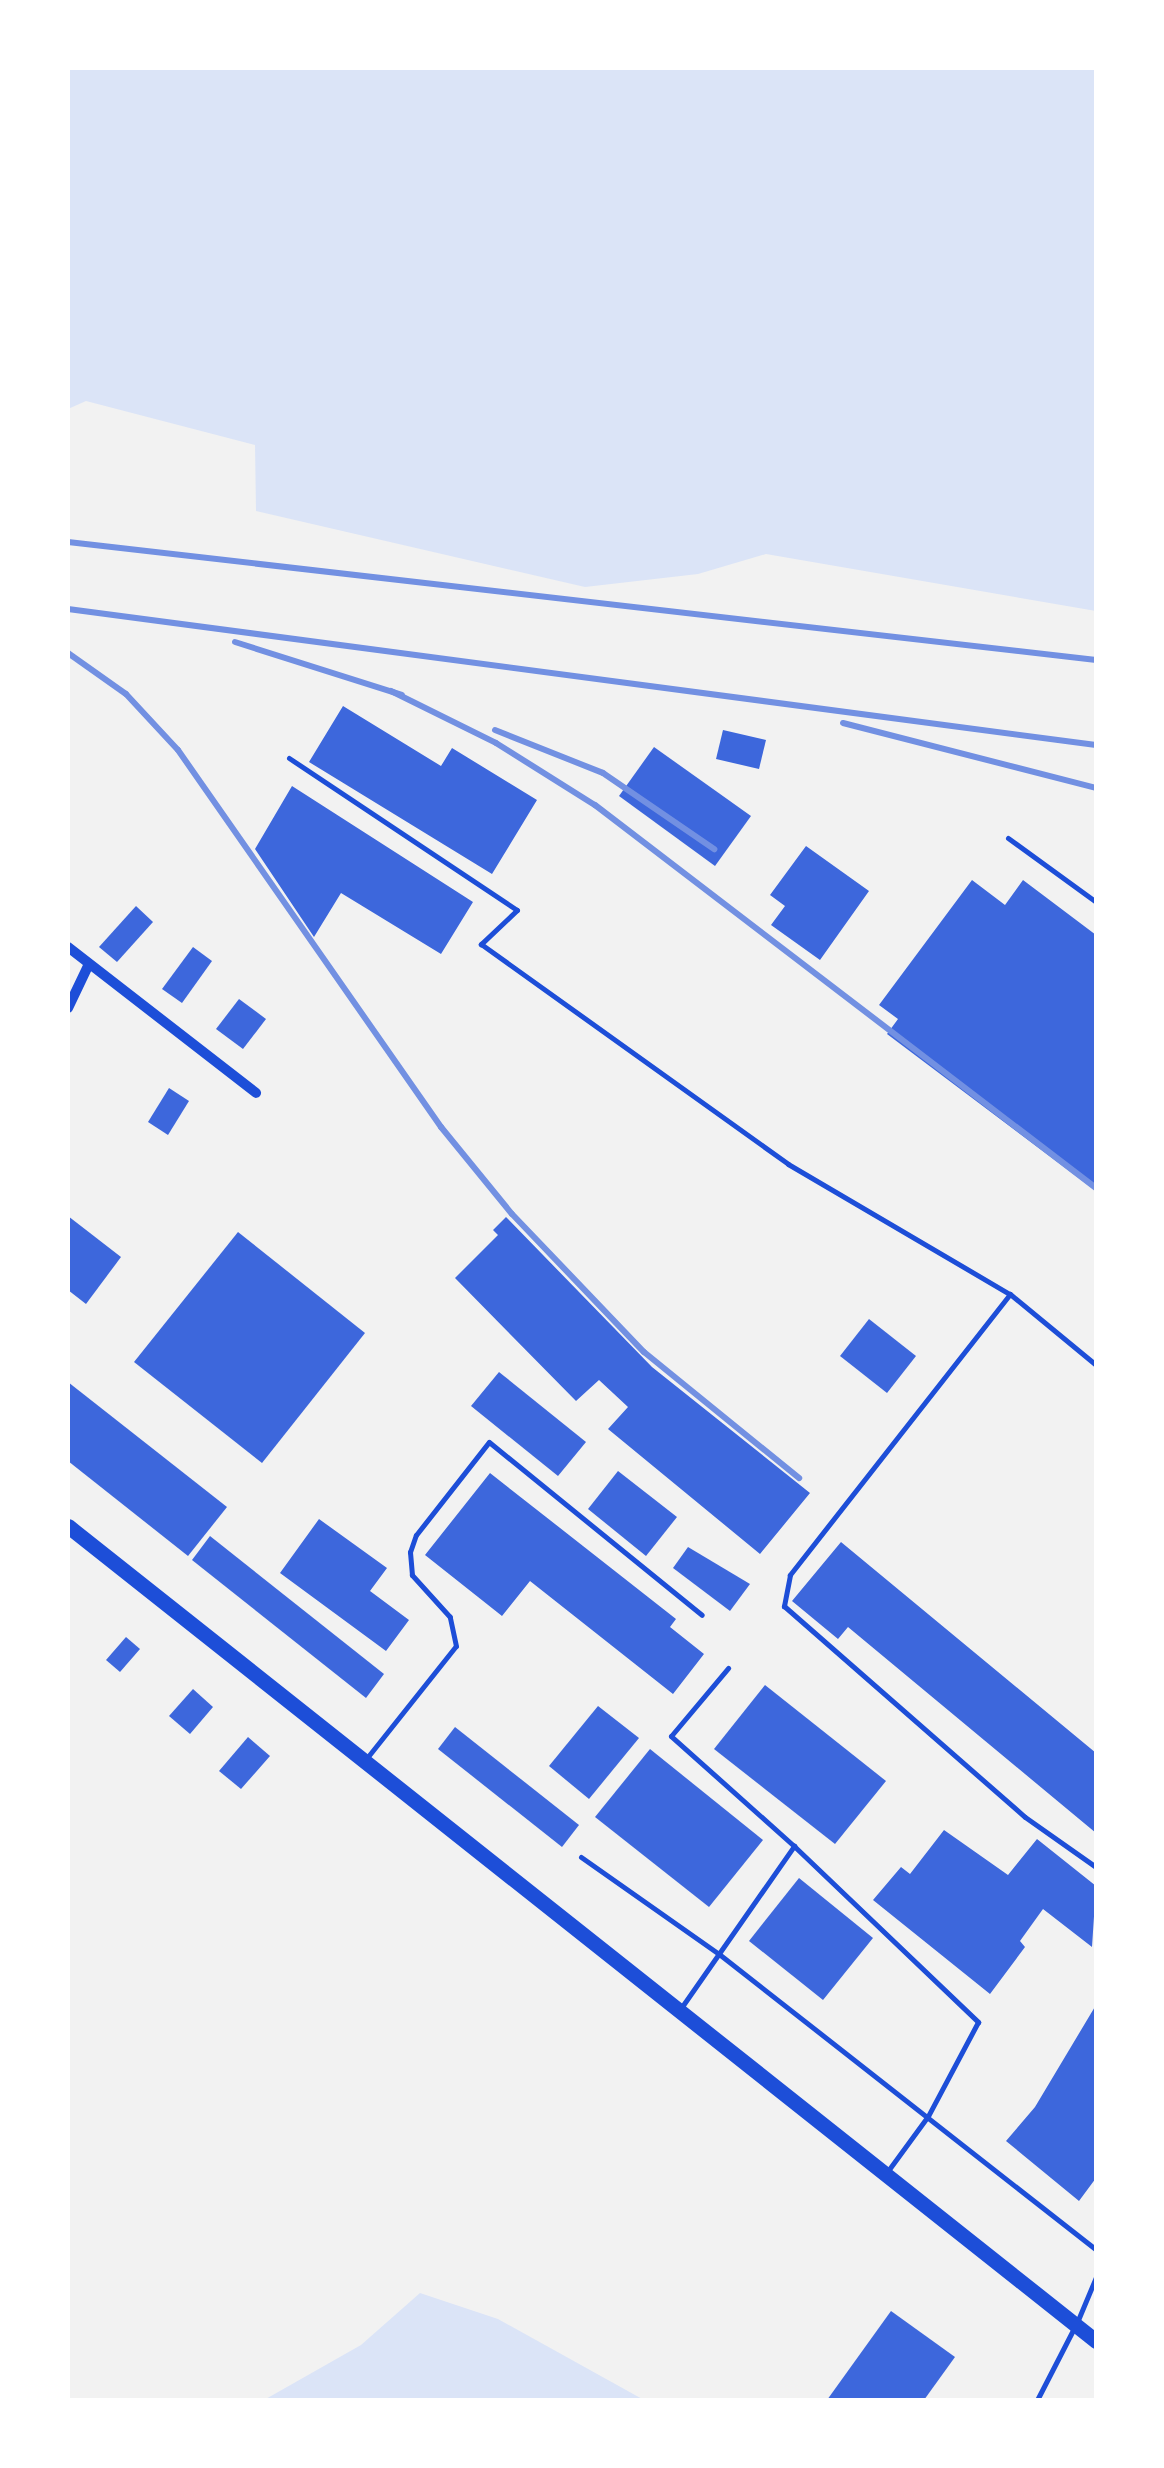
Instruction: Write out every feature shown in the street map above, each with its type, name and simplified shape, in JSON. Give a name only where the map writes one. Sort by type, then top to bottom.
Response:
[{"type":"main road","points":[[68,1526],[1096,2342]]},
{"type":"street","points":[[68,947],[256,1093]]},
{"type":"street","points":[[68,1008],[90,964]]},
{"type":"lane","points":[[289,758],[517,910],[482,944],[788,1164],[1010,1294],[1096,1365]]},
{"type":"lane","points":[[1008,838],[1096,902]]},
{"type":"lane","points":[[1010,1294],[790,1575],[784,1606],[1026,1817],[1096,1867]]},
{"type":"lane","points":[[364,1761],[456,1646],[450,1617],[412,1575],[410,1552],[416,1534],[489,1442],[702,1615]]},
{"type":"lane","points":[[728,1668],[671,1736],[794,1846],[978,2022],[928,2116],[885,2175]]},
{"type":"lane","points":[[679,2010],[794,1846]]},
{"type":"lane","points":[[581,1857],[719,1954],[1096,2250]]},
{"type":"lane","points":[[1037,2400],[1096,2276]]},
{"type":"shaded area","points":[[68,68],[1096,68],[1096,611],[766,554],[698,574],[585,587],[256,511],[255,445],[86,401],[68,409]]},
{"type":"shaded area","points":[[420,2293],[498,2319],[644,2400],[264,2400],[361,2345]]},
{"type":"building","points":[[343,706],[441,766],[452,748],[537,800],[492,874],[309,762]]},
{"type":"building","points":[[723,730],[766,740],[759,769],[716,759]]},
{"type":"building","points":[[654,747],[751,816],[715,866],[619,796]]},
{"type":"building","points":[[292,786],[473,902],[441,954],[341,893],[314,937],[255,849]]},
{"type":"building","points":[[806,846],[869,891],[820,960],[771,925],[785,906],[770,895]]},
{"type":"building","points":[[972,880],[1005,905],[1023,880],[1096,935],[1096,1191],[887,1034],[898,1019],[879,1005]]},
{"type":"building","points":[[136,906],[153,922],[117,962],[99,947]]},
{"type":"building","points":[[193,947],[212,961],[182,1003],[162,989]]},
{"type":"building","points":[[239,999],[266,1019],[243,1049],[216,1029]]},
{"type":"building","points":[[169,1088],[189,1101],[168,1135],[148,1122]]},
{"type":"building","points":[[68,1216],[121,1257],[86,1304],[68,1290]]},
{"type":"building","points":[[506,1217],[652,1367],[810,1493],[760,1554],[608,1429],[628,1407],[599,1380],[576,1401],[455,1278],[498,1235],[493,1230]]},
{"type":"building","points":[[238,1232],[365,1333],[262,1463],[134,1362]]},
{"type":"building","points":[[869,1319],[916,1356],[887,1393],[840,1356]]},
{"type":"building","points":[[499,1372],[586,1442],[558,1476],[471,1406]]},
{"type":"building","points":[[68,1382],[227,1507],[188,1556],[68,1461]]},
{"type":"building","points":[[618,1471],[677,1517],[646,1556],[588,1509]]},
{"type":"building","points":[[490,1473],[676,1619],[670,1627],[704,1654],[673,1694],[530,1581],[502,1616],[425,1555]]},
{"type":"building","points":[[319,1519],[387,1568],[370,1591],[409,1620],[386,1651],[280,1573]]},
{"type":"building","points":[[210,1536],[384,1674],[366,1698],[192,1560]]},
{"type":"building","points":[[841,1542],[1096,1753],[1096,1833],[848,1627],[838,1639],[792,1601]]},
{"type":"building","points":[[688,1547],[750,1584],[730,1611],[673,1568]]},
{"type":"building","points":[[126,1637],[140,1649],[120,1672],[106,1660]]},
{"type":"building","points":[[765,1685],[886,1781],[835,1844],[714,1749]]},
{"type":"building","points":[[193,1689],[213,1707],[190,1734],[169,1716]]},
{"type":"building","points":[[598,1706],[639,1738],[589,1799],[549,1766]]},
{"type":"building","points":[[455,1727],[579,1825],[562,1847],[438,1749]]},
{"type":"building","points":[[248,1737],[270,1756],[241,1789],[219,1771]]},
{"type":"building","points":[[650,1749],[763,1840],[709,1907],[595,1817]]},
{"type":"building","points":[[944,1830],[1008,1875],[1037,1839],[1096,1886],[1092,1947],[1043,1909],[1020,1941],[1025,1947],[990,1994],[873,1900],[901,1867],[910,1874]]},
{"type":"building","points":[[799,1878],[873,1938],[823,2000],[749,1941]]},
{"type":"building","points":[[1096,2005],[1096,2178],[1079,2201],[1006,2141],[1035,2107]]},
{"type":"building","points":[[891,2311],[955,2357],[924,2400],[827,2400]]},
{"type":"railway","points":[[68,542],[1096,660]]},
{"type":"railway","points":[[68,609],[1096,745]]},
{"type":"railway","points":[[235,642],[402,695]]},
{"type":"railway","points":[[68,653],[126,694],[178,750],[441,1127],[512,1214],[644,1352],[799,1478]]},
{"type":"railway","points":[[391,691],[496,743],[595,805],[1096,1188]]},
{"type":"railway","points":[[843,723],[1096,788]]},
{"type":"railway","points":[[495,730],[603,773],[714,849]]}]
